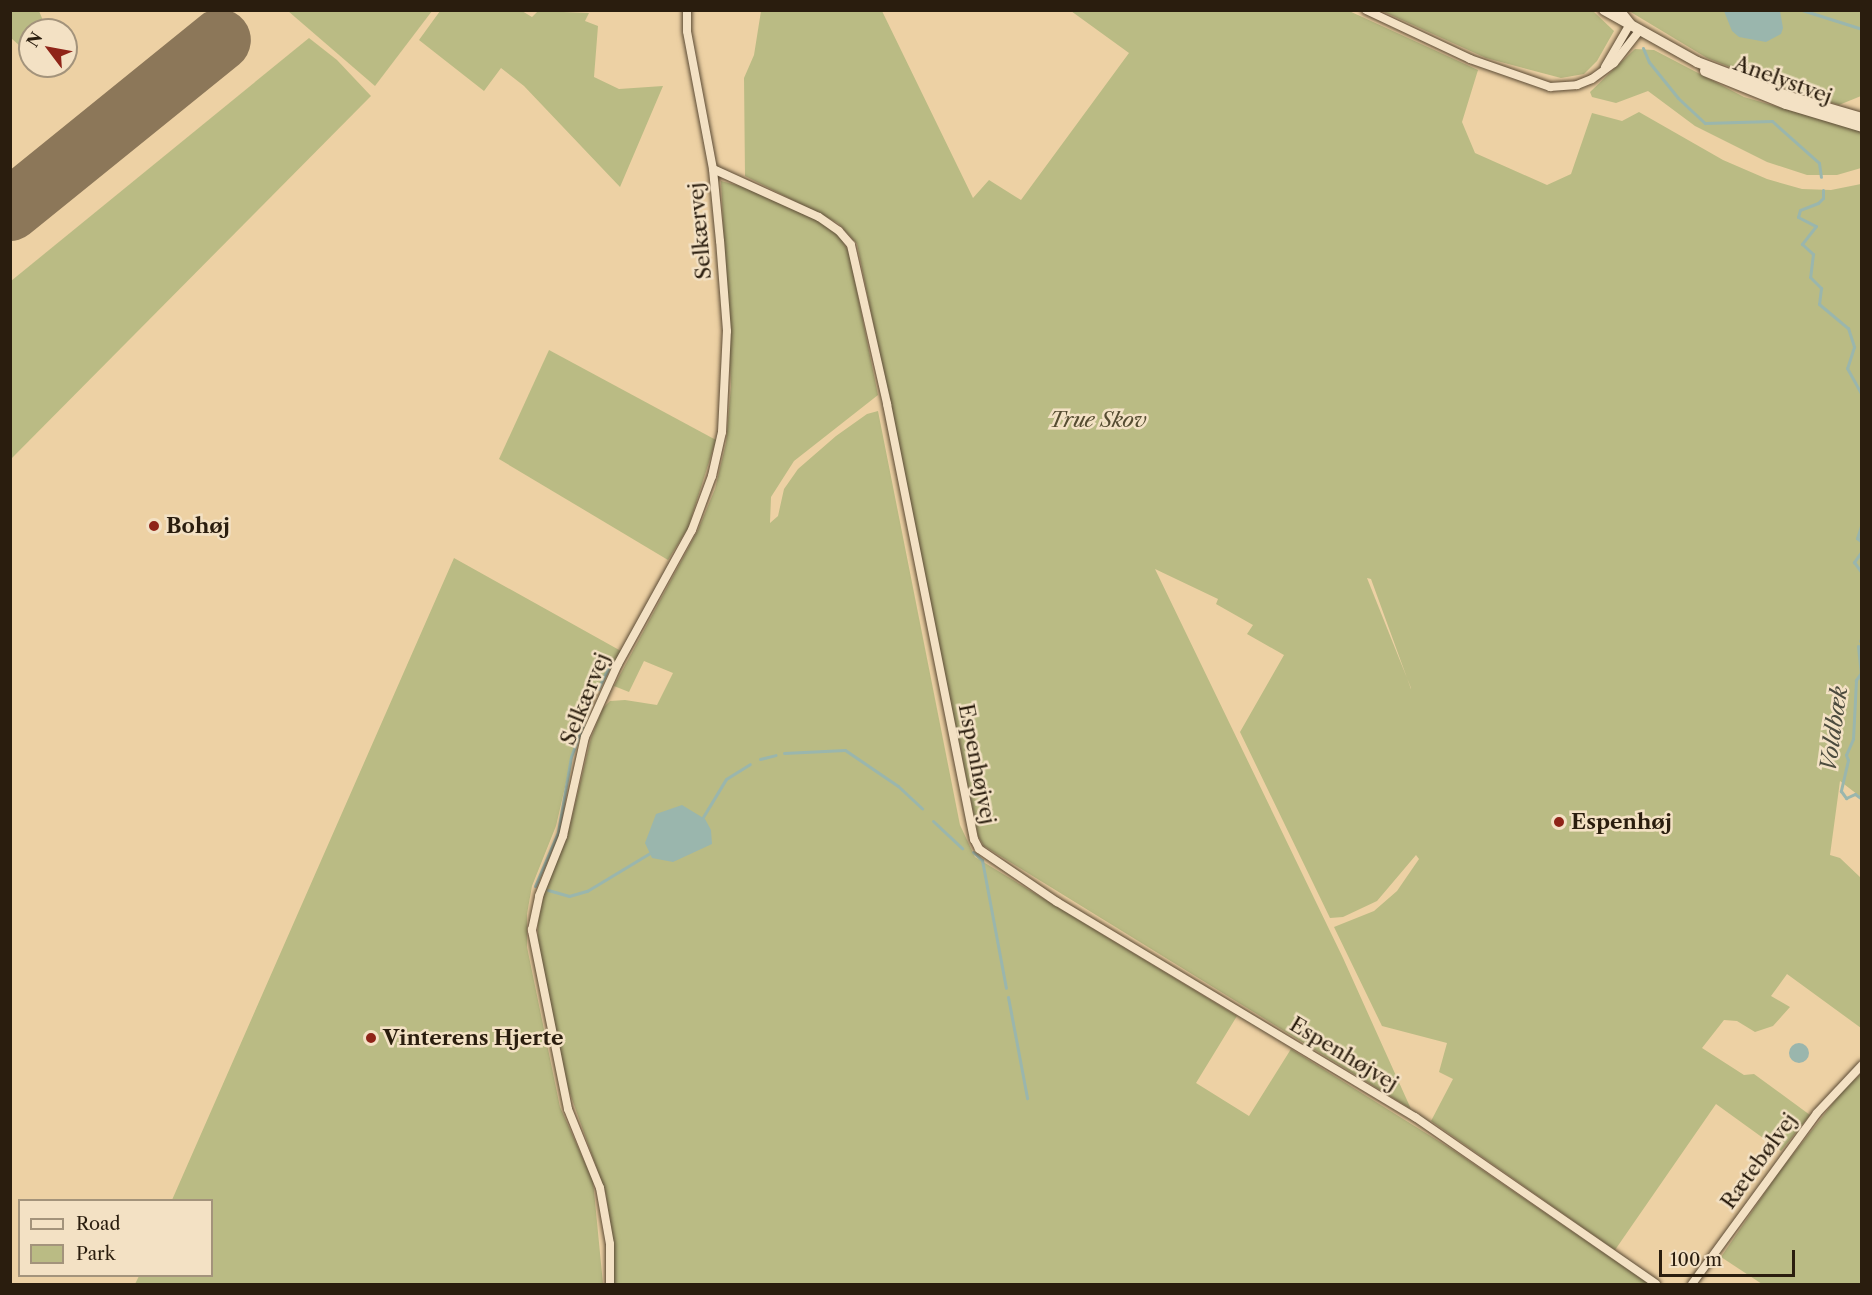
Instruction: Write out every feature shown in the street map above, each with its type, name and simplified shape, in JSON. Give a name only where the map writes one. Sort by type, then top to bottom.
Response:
[{"type":"street","points":[[687,10],[687,31],[713,169]]},
{"type":"street","points":[[1366,10],[1470,59],[1550,87],[1582,84],[1614,63],[1635,27]]},
{"type":"street","name":"Anelystvej","points":[[1604,10],[1623,24],[1635,27],[1697,62],[1790,97],[1862,118]]},
{"type":"street","name":"Anelystvej","points":[[1619,10],[1635,27]]},
{"type":"street","name":"Anelystvej","points":[[1697,62],[1700,69],[1748,90],[1862,127]]},
{"type":"street","name":"Selkærvej","points":[[610,1284],[610,1244],[600,1188],[560,1078],[532,930],[536,904],[563,836],[581,753],[596,711],[692,530],[712,476],[722,432],[727,352],[713,169]]},
{"type":"street","name":"Espenhøjvej","points":[[713,169],[819,217],[839,231],[851,245],[887,404],[974,839],[979,849],[1057,902],[1415,1118],[1656,1284]]},
{"type":"street","name":"Rætebølvej","points":[[1692,1284],[1817,1113],[1862,1065]]},
{"type":"green space","name":"True Skov","points":[[1347,10],[1478,70],[1462,122],[1475,153],[1547,185],[1571,174],[1592,113],[1622,121],[1639,112],[1723,160],[1767,179],[1802,189],[1831,190],[1861,184],[1862,798],[1840,781],[1830,855],[1840,858],[1861,878],[1861,1028],[1787,974],[1771,996],[1790,1007],[1773,1026],[1755,1032],[1737,1021],[1724,1020],[1702,1048],[1744,1075],[1754,1074],[1810,1115],[1781,1151],[1716,1104],[1615,1250],[1431,1121],[1453,1079],[1439,1072],[1447,1043],[1382,1026],[1334,927],[1374,911],[1397,891],[1419,859],[1416,855],[1377,901],[1343,917],[1330,918],[1240,732],[1284,655],[1247,634],[1253,625],[1216,604],[1218,599],[1155,569],[1343,958],[1411,1109],[984,846],[978,836],[857,244],[838,223],[745,176],[744,78],[754,55],[761,11],[882,11],[973,198],[989,180],[1021,200],[1129,53],[1071,11]],"holes":[[[1367,578],[1371,579],[1407,678]]]},
{"type":"green space","points":[[10,11],[39,11],[42,18],[18,18],[18,44],[11,38]]},
{"type":"green space","points":[[288,11],[432,11],[375,86]]},
{"type":"green space","points":[[440,11],[522,11],[532,17],[538,11],[589,13],[585,21],[598,26],[594,77],[619,89],[663,86],[620,187],[524,86],[501,68],[484,91],[419,40]]},
{"type":"green space","points":[[1382,11],[1593,11],[1614,31],[1597,61],[1584,74],[1561,78],[1486,58]]},
{"type":"green space","points":[[1629,11],[1861,11],[1861,96],[1839,105],[1778,86],[1707,58]]},
{"type":"green space","points":[[309,38],[337,60],[371,96],[11,459],[11,281]]},
{"type":"green space","points":[[1635,49],[1654,50],[1744,97],[1861,131],[1861,168],[1837,175],[1807,175],[1767,162],[1695,126],[1648,91],[1616,103],[1592,97],[1590,92]]},
{"type":"green space","points":[[721,181],[744,187],[825,224],[838,234],[849,252],[878,395],[794,461],[771,497],[770,523],[778,516],[784,489],[798,469],[836,436],[867,414],[878,411],[960,825],[975,857],[1237,1016],[1196,1083],[1249,1116],[1291,1049],[1453,1150],[1649,1284],[612,1284],[612,1240],[606,1194],[568,1088],[538,945],[538,923],[546,885],[567,838],[591,738],[603,708],[610,701],[625,700],[657,705],[673,673],[644,661],[629,692],[614,686],[698,530],[715,489],[726,443],[731,386]]},
{"type":"green space","points":[[549,350],[716,440],[688,528],[668,560],[499,459]]},
{"type":"green space","points":[[454,558],[621,651],[581,718],[556,826],[532,886],[527,914],[527,947],[560,1107],[593,1181],[603,1284],[135,1284],[138,1277],[213,1277],[213,1199],[172,1199]]},
{"type":"green space","points":[[1861,1074],[1861,1284],[1762,1284],[1721,1257],[1777,1175],[1844,1089]]},
{"type":"water","points":[[1724,11],[1780,11],[1783,28],[1781,34],[1766,42],[1739,37],[1732,31]]},
{"type":"water","points":[[682,805],[705,819],[711,830],[712,844],[673,862],[652,858],[645,843],[656,814]]},
{"type":"water","points":[[1799,1043],[1806,1046],[1809,1053],[1806,1060],[1799,1063],[1792,1060],[1789,1053],[1792,1046]]},
{"type":"waterway","points":[[1802,10],[1862,29]]},
{"type":"waterway","name":"Voldbæk","points":[[1643,48],[1649,62],[1678,98],[1705,123],[1772,121],[1819,163],[1821,177]]},
{"type":"waterway","name":"Voldbæk","points":[[1823,190],[1823,198],[1818,203],[1800,210],[1798,217],[1816,226],[1802,244],[1813,254],[1810,277],[1821,288],[1819,304],[1848,328],[1854,347],[1847,368],[1862,395]]},
{"type":"waterway","name":"Voldbæk","points":[[1862,523],[1857,538],[1862,542]]},
{"type":"waterway","name":"Voldbæk","points":[[1862,551],[1854,562],[1862,573]]},
{"type":"waterway","name":"Voldbæk","points":[[1860,641],[1862,637]]},
{"type":"waterway","name":"Voldbæk","points":[[1858,646],[1861,673],[1856,680],[1853,739],[1846,755],[1848,760],[1841,791],[1846,798],[1855,794],[1862,799]]},
{"type":"waterway","points":[[598,689],[609,666]]},
{"type":"waterway","points":[[535,886],[558,832],[571,757],[591,702]]},
{"type":"waterway","points":[[784,753],[845,750],[898,786],[922,808]]},
{"type":"waterway","points":[[760,759],[776,755]]},
{"type":"waterway","points":[[703,817],[726,779],[750,764]]},
{"type":"waterway","points":[[933,821],[962,848]]},
{"type":"waterway","points":[[973,852],[982,860],[1006,988]]},
{"type":"waterway","points":[[548,890],[569,896],[587,891],[650,853]]},
{"type":"waterway","points":[[1008,997],[1027,1098]]},
{"type":"runway","points":[[10,210],[220,40]]},
{"type":"place","name":"Bohøj","points":[[154,526]]},
{"type":"place","name":"Espenhøj","points":[[1559,822]]},
{"type":"place","name":"Vinterens Hjerte","points":[[371,1038]]}]
